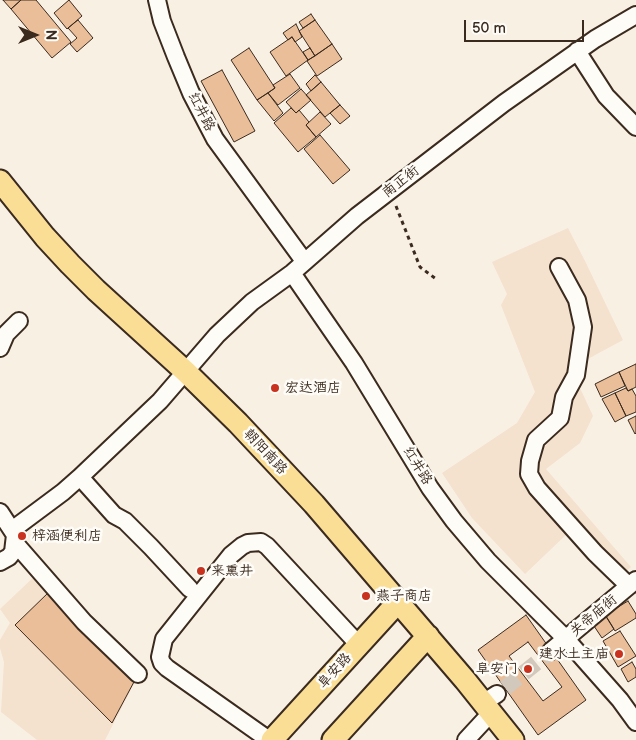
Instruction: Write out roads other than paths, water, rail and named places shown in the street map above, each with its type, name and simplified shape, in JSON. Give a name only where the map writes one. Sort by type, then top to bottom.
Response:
[{"type":"main road","name":"朝阳南路","points":[[0,181],[45,237],[70,264],[238,423],[314,504],[428,636],[490,703],[512,740]]},
{"type":"main road","name":"阜安路","points":[[270,740],[398,602]]},
{"type":"main road","points":[[332,740],[428,636]]},
{"type":"street","name":"红井路","points":[[157,0],[162,21],[176,57],[191,93],[215,140],[304,262]]},
{"type":"street","name":"南正街","points":[[0,562],[9,557],[13,552],[14,536],[160,401],[217,334],[252,302],[292,273],[356,216],[490,113],[577,51],[636,15]]},
{"type":"street","points":[[577,51],[606,96],[636,127]]},
{"type":"street","points":[[559,267],[577,300],[583,327],[576,375],[564,397],[560,418],[536,440],[530,461],[529,474],[537,488],[595,553],[633,583]]},
{"type":"street","name":"红井路","points":[[292,273],[354,363],[430,488],[454,521],[488,561],[566,639],[620,700],[636,722]]},
{"type":"street","points":[[0,348],[6,334],[19,321]]},
{"type":"street","points":[[80,477],[114,514],[151,546],[190,588]]},
{"type":"street","points":[[0,512],[14,536],[84,622],[138,674]]},
{"type":"street","points":[[270,740],[167,668],[162,663],[160,657],[164,639],[231,555],[248,543],[261,542],[267,546],[359,645]]},
{"type":"street","name":"关帝庙街","points":[[551,650],[633,583]]},
{"type":"street","points":[[466,740],[490,703]]},
{"type":"tunnel","points":[[505,688],[551,651]]},
{"type":"place","name":"宏达酒店","points":[[275,388]]},
{"type":"place","name":"梓涵便利店","points":[[22,536]]},
{"type":"place","name":"来熏井","points":[[201,571]]},
{"type":"place","name":"燕子商店","points":[[366,596]]},
{"type":"place","name":"建水土主庙","points":[[619,654]]},
{"type":"place","name":"阜安门","points":[[528,669]]}]
